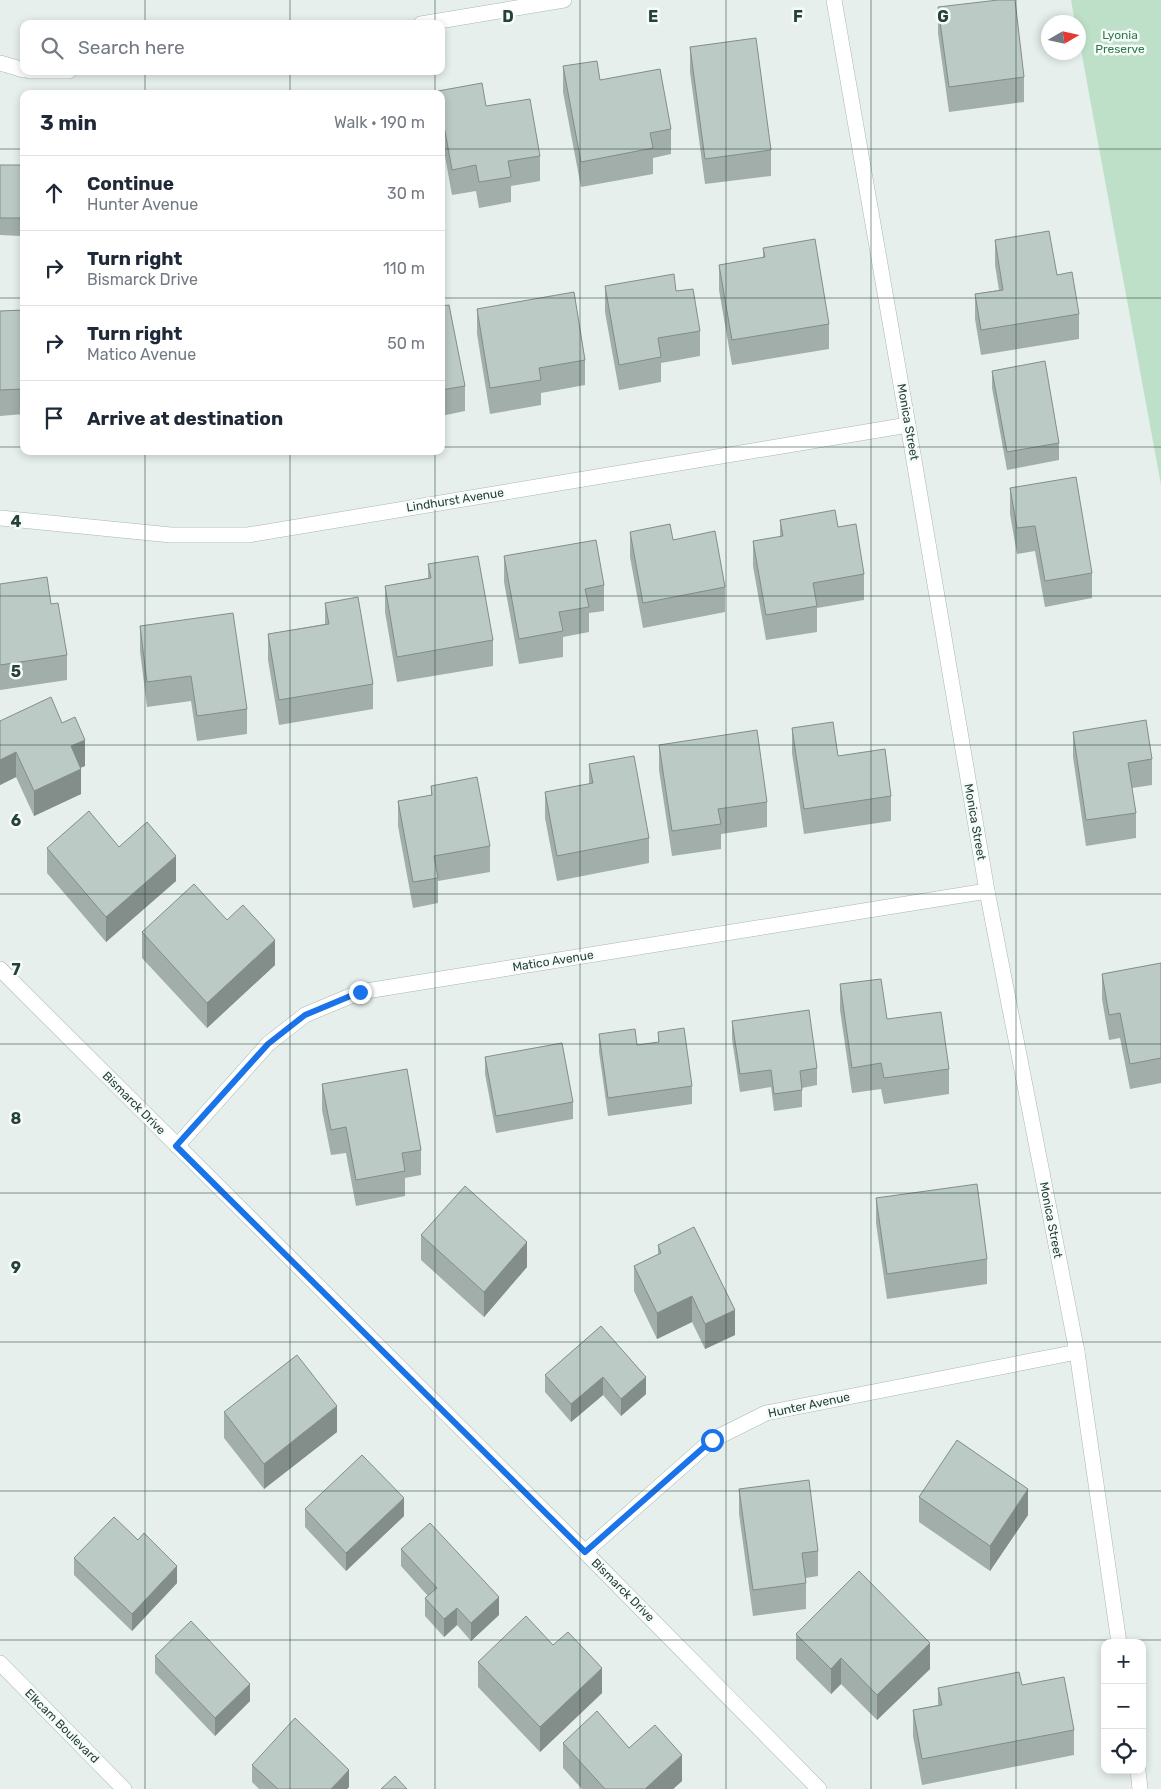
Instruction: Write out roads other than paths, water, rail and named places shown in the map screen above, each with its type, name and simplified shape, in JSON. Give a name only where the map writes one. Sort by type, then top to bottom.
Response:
[{"type":"street","points":[[445,20],[564,0]]},
{"type":"street","name":"Monica Street","points":[[834,0],[987,891],[1077,1352],[1118,1639]]},
{"type":"street","points":[[0,63],[20,69]]},
{"type":"street","name":"Lindhurst Avenue","points":[[0,518],[172,535],[248,535],[908,425]]},
{"type":"street","name":"Matico Avenue","points":[[176,1146],[268,1044],[305,1015],[360,992],[987,891]]},
{"type":"street","name":"Bismarck Drive","points":[[0,969],[585,1552],[819,1789]]},
{"type":"street","name":"Hunter Avenue","points":[[585,1552],[712,1440],[766,1413],[1077,1352]]},
{"type":"street","name":"Elkcam Boulevard","points":[[0,1663],[124,1789]]},
{"type":"street","points":[[1138,1774],[1140,1789]]},
{"type":"park label","name":"Lyonia Preserve","points":[[1120,42]]}]
